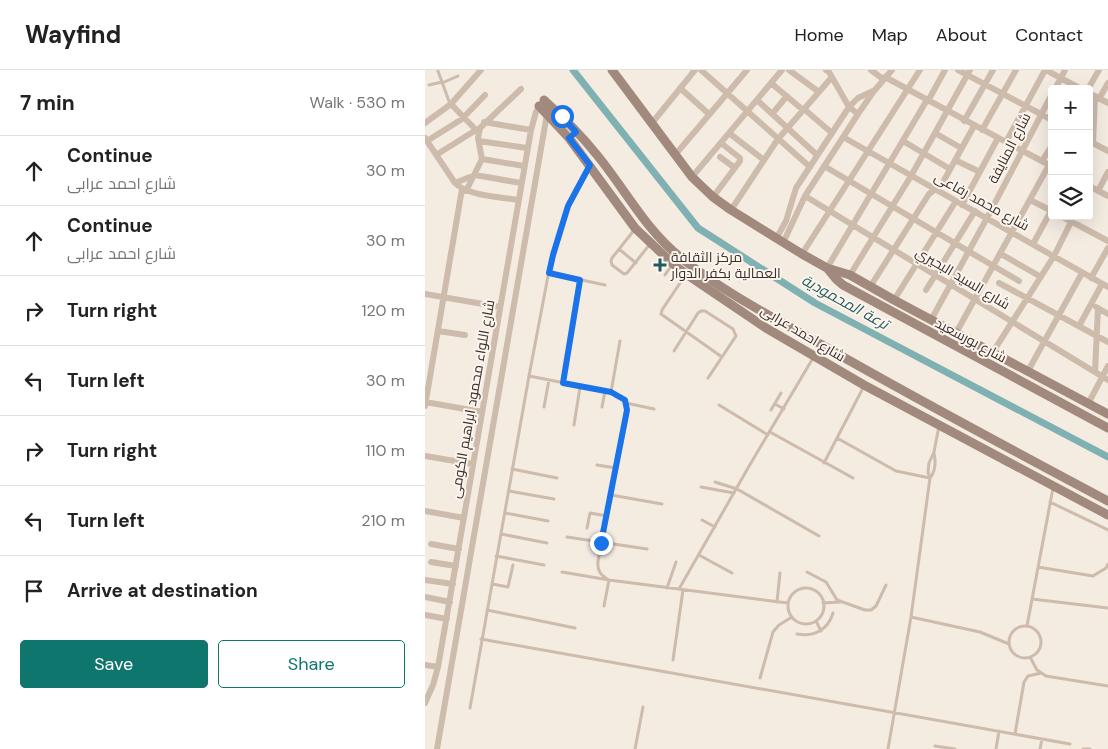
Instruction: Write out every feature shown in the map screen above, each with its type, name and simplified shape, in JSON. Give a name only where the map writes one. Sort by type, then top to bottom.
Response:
[{"type":"main road","name":"شارع بورسعيد","points":[[612,70],[692,177],[713,197],[731,210],[827,268],[850,275],[1108,414]]},
{"type":"main road","name":"شارع احمد عرابى","points":[[542,104],[547,114],[597,154],[645,222],[670,248],[699,271],[759,309],[894,387],[1108,501]]},
{"type":"main road","name":"شارع احمد عرابى","points":[[542,104],[573,135],[590,165],[635,228],[650,244],[686,274],[742,313],[864,385],[1108,515]]},
{"type":"main road","name":"شارع بورسعيد","points":[[827,268],[835,279],[843,285],[1108,428]]},
{"type":"street","points":[[425,123],[450,104],[481,70]]},
{"type":"street","points":[[652,123],[695,70]]},
{"type":"street","points":[[701,70],[810,167]]},
{"type":"street","points":[[789,70],[819,92]]},
{"type":"street","points":[[871,70],[1048,164],[1013,233],[956,333]]},
{"type":"street","points":[[780,241],[804,198],[858,114],[874,90],[892,70]]},
{"type":"street","points":[[802,254],[920,70]]},
{"type":"street","points":[[827,268],[945,70]]},
{"type":"street","points":[[958,70],[969,73],[984,85],[1048,118]]},
{"type":"street","points":[[964,121],[993,70]]},
{"type":"street","points":[[982,130],[1016,70]]},
{"type":"street","points":[[1006,142],[1047,70],[1073,85]]},
{"type":"street","points":[[1057,85],[1065,70]]},
{"type":"street","points":[[1091,70],[1094,78]]},
{"type":"street","points":[[1091,85],[1099,70]]},
{"type":"street","points":[[675,155],[743,71]]},
{"type":"street","points":[[692,177],[771,83],[778,72]]},
{"type":"street","points":[[731,210],[779,139],[819,92],[829,72]]},
{"type":"street","points":[[829,72],[849,107],[858,114]]},
{"type":"street","points":[[850,275],[911,176],[969,73]]},
{"type":"street","points":[[771,83],[832,133]]},
{"type":"street","points":[[1092,130],[1095,96],[1108,83]]},
{"type":"street","points":[[680,88],[709,114]]},
{"type":"street","points":[[436,155],[477,131],[484,122],[521,89]]},
{"type":"street","points":[[780,241],[796,188],[849,107],[858,98],[874,90]]},
{"type":"street","points":[[485,95],[464,118],[426,140],[455,183],[464,190],[519,200]]},
{"type":"street","points":[[772,114],[787,96]]},
{"type":"street","points":[[1095,96],[1108,104]]},
{"type":"street","points":[[757,100],[817,155]]},
{"type":"street","name":"شارع المنايفة","points":[[931,320],[1048,101]]},
{"type":"street","points":[[450,104],[477,131],[482,159],[475,175],[464,190],[425,403],[482,412]]},
{"type":"street","name":"شارع اللواء محمود ابراهيم الكومى","points":[[425,702],[433,685],[438,667],[447,619],[527,148],[534,117],[542,104]]},
{"type":"street","points":[[437,749],[547,114]]},
{"type":"street","points":[[484,122],[531,130]]},
{"type":"street","points":[[870,286],[929,194],[942,184],[974,126]]},
{"type":"street","points":[[729,133],[764,160]]},
{"type":"street","points":[[935,133],[961,148]]},
{"type":"street","name":"شارع محمد رفاعى","points":[[843,137],[1105,286]]},
{"type":"street","points":[[894,300],[937,233],[980,172],[998,138]]},
{"type":"street","points":[[479,141],[527,148]]},
{"type":"street","points":[[903,142],[950,169]]},
{"type":"street","points":[[713,197],[740,160],[721,143]]},
{"type":"street","points":[[1093,143],[1108,151]]},
{"type":"street","points":[[719,157],[735,168]]},
{"type":"street","points":[[482,159],[524,166]]},
{"type":"street","points":[[955,160],[980,172]]},
{"type":"street","points":[[824,166],[1019,281]]},
{"type":"street","points":[[1098,191],[1108,172]]},
{"type":"street","points":[[455,183],[475,175],[521,183]]},
{"type":"street","points":[[1093,188],[1108,196]]},
{"type":"street","name":"شارع السيد البحيري","points":[[793,196],[804,198],[853,225],[1105,379]]},
{"type":"street","points":[[1030,200],[1048,208]]},
{"type":"street","points":[[791,205],[799,208]]},
{"type":"street","points":[[926,290],[975,211]]},
{"type":"street","points":[[1033,244],[1048,217]]},
{"type":"street","points":[[993,352],[1054,256],[1072,220]]},
{"type":"street","points":[[1075,220],[1108,241]]},
{"type":"street","points":[[1091,278],[1108,248]]},
{"type":"street","points":[[1001,254],[1041,277]]},
{"type":"street","points":[[1028,371],[1082,273]]},
{"type":"street","points":[[999,283],[1108,342]]},
{"type":"street","points":[[1079,326],[1094,306],[1105,286]]},
{"type":"street","points":[[425,294],[500,307]]},
{"type":"street","points":[[1094,306],[1108,314]]},
{"type":"street","points":[[1094,306],[1096,336],[1095,372]]},
{"type":"street","points":[[438,331],[465,336]]},
{"type":"street","points":[[1088,404],[1105,379],[1108,366]]},
{"type":"street","points":[[425,456],[473,464]]},
{"type":"street","points":[[425,511],[464,518]]},
{"type":"street","points":[[431,544],[459,549]]},
{"type":"street","points":[[431,562],[456,566]]},
{"type":"street","points":[[425,580],[453,584]]},
{"type":"street","points":[[425,597],[450,602]]},
{"type":"street","points":[[425,615],[447,619]]},
{"type":"street","points":[[425,665],[438,667]]},
{"type":"lane","points":[[438,71],[450,104]]},
{"type":"lane","points":[[429,85],[458,76]]},
{"type":"lane","points":[[470,708],[496,556],[549,273],[568,206],[590,165]]},
{"type":"lane","points":[[635,228],[611,259],[612,265],[625,274],[650,244]]},
{"type":"lane","points":[[619,249],[636,263]]},
{"type":"lane","points":[[665,275],[673,264]]},
{"type":"lane","points":[[549,273],[605,285]]},
{"type":"lane","points":[[686,274],[661,312],[664,318],[722,356]]},
{"type":"lane","points":[[563,383],[580,280]]},
{"type":"lane","points":[[674,351],[701,310],[733,329],[736,336],[708,378]]},
{"type":"lane","points":[[611,392],[620,341]]},
{"type":"lane","points":[[673,660],[681,589],[814,356]]},
{"type":"lane","points":[[529,376],[611,392],[622,398],[626,403],[627,417],[597,567],[599,572],[609,580]]},
{"type":"lane","points":[[544,407],[549,380]]},
{"type":"lane","points":[[824,463],[864,385]]},
{"type":"lane","points":[[573,426],[580,386]]},
{"type":"lane","points":[[602,407],[605,391]]},
{"type":"lane","points":[[771,410],[781,393]]},
{"type":"lane","points":[[626,403],[654,409]]},
{"type":"lane","points":[[775,404],[784,409]]},
{"type":"lane","points":[[719,405],[853,478]]},
{"type":"lane","points":[[888,749],[911,617],[930,478],[928,469],[934,452],[939,426]]},
{"type":"lane","points":[[837,438],[896,472],[930,478]]},
{"type":"lane","points":[[930,478],[935,470],[934,452]]},
{"type":"lane","points":[[597,464],[616,468]]},
{"type":"lane","points":[[512,469],[557,478]]},
{"type":"lane","points":[[715,482],[736,491],[819,536]]},
{"type":"lane","points":[[701,487],[736,491]]},
{"type":"lane","points":[[1027,626],[1053,487]]},
{"type":"lane","points":[[509,491],[554,500]]},
{"type":"lane","points":[[611,495],[662,504]]},
{"type":"lane","points":[[1050,502],[1108,530]]},
{"type":"lane","points":[[505,513],[548,521]]},
{"type":"lane","points":[[587,528],[591,513],[607,516]]},
{"type":"lane","points":[[702,520],[715,527]]},
{"type":"lane","points":[[501,534],[547,543]]},
{"type":"lane","points":[[567,537],[647,550]]},
{"type":"lane","points":[[699,555],[732,574]]},
{"type":"lane","points":[[496,556],[544,565]]},
{"type":"lane","points":[[667,588],[676,562]]},
{"type":"lane","points":[[1038,567],[1093,576],[1108,564]]},
{"type":"lane","points":[[491,584],[508,587],[513,565]]},
{"type":"lane","points":[[562,572],[667,588],[788,603]]},
{"type":"lane","points":[[807,572],[826,582],[834,597],[841,602],[862,610],[871,610],[876,606],[886,585]]},
{"type":"lane","points":[[777,602],[781,573]]},
{"type":"lane","points":[[604,606],[609,580]]},
{"type":"lane","points":[[804,588],[812,589],[819,593],[823,603],[824,608],[816,621],[803,623],[792,617],[788,603],[796,590],[804,588]]},
{"type":"lane","points":[[1032,599],[1108,608]]},
{"type":"lane","points":[[823,603],[841,602]]},
{"type":"lane","points":[[487,610],[575,628]]},
{"type":"lane","points":[[797,634],[809,635],[821,631],[829,623],[833,613]]},
{"type":"lane","points":[[760,678],[773,632],[779,625],[792,617]]},
{"type":"lane","points":[[911,617],[980,632],[1009,644]]},
{"type":"lane","points":[[816,621],[821,631]]},
{"type":"lane","points":[[1027,626],[1036,630],[1041,640],[1038,650],[1030,656],[1021,657],[1013,652],[1009,644],[1010,634],[1013,630],[1027,626]]},
{"type":"lane","points":[[481,639],[1070,744]]},
{"type":"lane","points":[[1030,656],[1034,666],[1041,674]]},
{"type":"lane","points":[[1015,734],[1024,682],[1028,676],[1041,674],[1108,686]]},
{"type":"lane","points":[[635,749],[643,707]]},
{"type":"lane","points":[[996,749],[999,731]]},
{"type":"lane","points":[[1041,749],[1042,739]]},
{"type":"lane","points":[[935,746],[955,749]]},
{"type":"lane","points":[[1083,749],[1090,749]]},
{"type":"waterway","name":"ترعة المحمودية","points":[[573,70],[698,228],[815,303],[1108,457]]},
{"type":"place","name":"مركز الثقافة العمالية بكفر الدوار","points":[[660,265]]},
{"type":"route","points":[[562,116],[576,132],[569,138],[590,165],[568,206],[549,273],[580,280],[563,383],[617,394],[625,400],[627,410],[601,543]]}]
